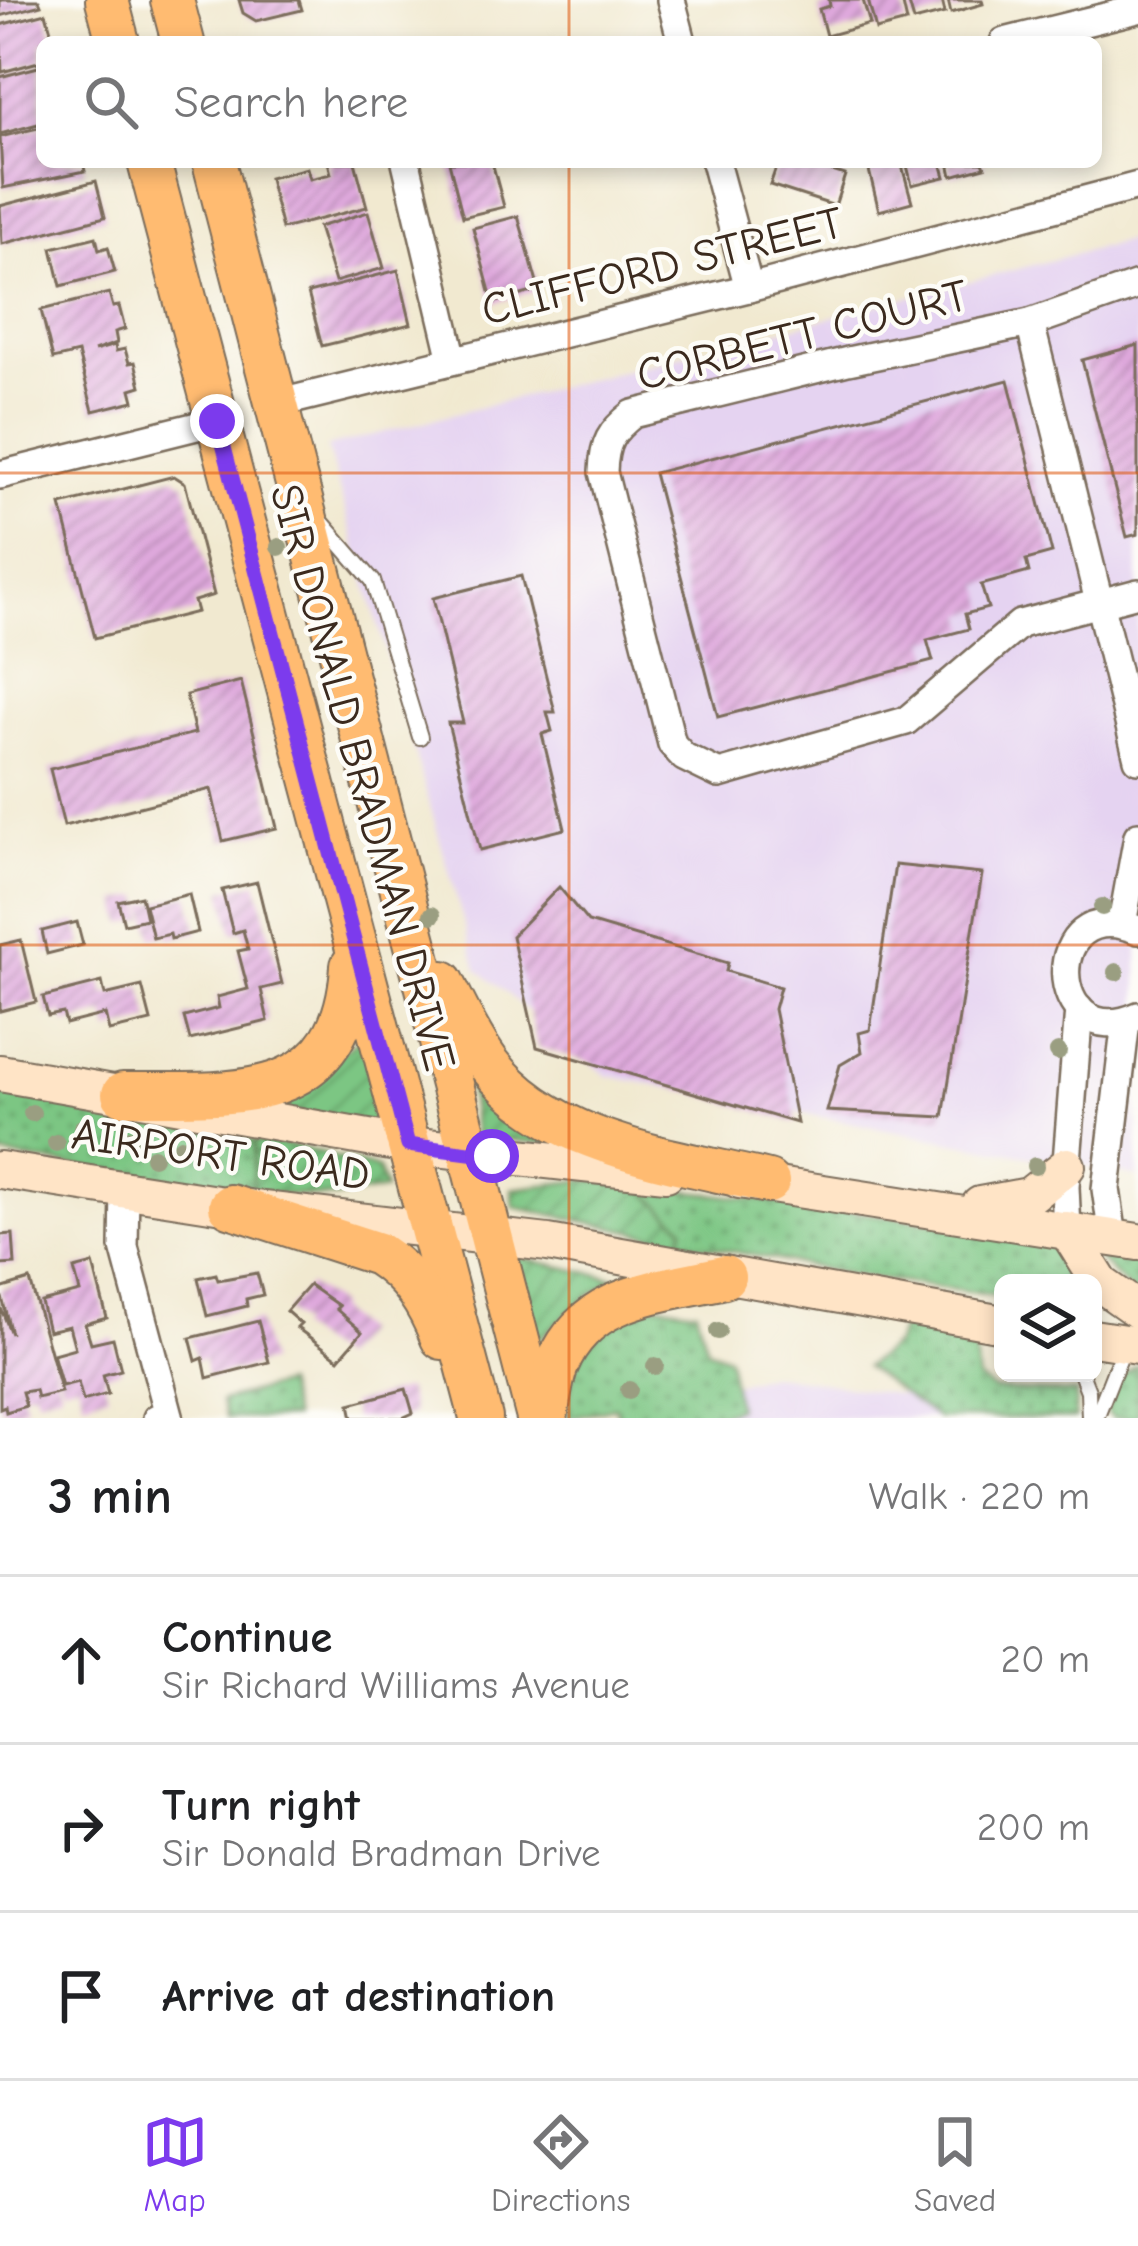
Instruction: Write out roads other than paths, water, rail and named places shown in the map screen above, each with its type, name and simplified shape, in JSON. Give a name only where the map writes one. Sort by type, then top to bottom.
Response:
[{"type":"main road","points":[[106,0],[116,36]]},
{"type":"main road","points":[[172,0],[181,36]]},
{"type":"main road","name":"SIR DONALD BRADMAN DRIVE","points":[[151,168],[477,1418]]},
{"type":"main road","name":"SIR DONALD BRADMAN DRIVE","points":[[216,168],[302,500],[335,581],[401,882],[542,1418]]},
{"type":"main road","points":[[401,882],[458,1011],[490,1064],[518,1094],[592,1138],[768,1183]]},
{"type":"main road","points":[[123,1094],[231,1093],[272,1087],[295,1075],[320,1055],[343,1023],[354,940]]},
{"type":"main road","name":"AIRPORT ROAD","points":[[0,1073],[408,1145],[768,1183],[929,1208]]},
{"type":"main road","points":[[929,1208],[1009,1203],[1047,1186],[1067,1166]]},
{"type":"main road","name":"AIRPORT ROAD","points":[[0,1170],[230,1206],[548,1243],[994,1322]]},
{"type":"main road","points":[[230,1206],[334,1237],[399,1267],[429,1306],[477,1418]]},
{"type":"main road","points":[[929,1208],[1125,1240]]},
{"type":"main road","points":[[1067,1230],[1101,1284],[1123,1334]]},
{"type":"main road","points":[[542,1418],[558,1364],[586,1318],[621,1301],[724,1277]]},
{"type":"street","points":[[671,0],[680,36]]},
{"type":"street","points":[[1028,36],[1138,9]]},
{"type":"street","points":[[407,168],[453,359]]},
{"type":"street","points":[[717,168],[749,288]]},
{"type":"street","name":"CLIFFORD STREET","points":[[276,404],[1138,186]]},
{"type":"street","name":"CORBETT COURT","points":[[1138,285],[1030,323],[848,361],[633,414],[614,429],[604,446],[603,472],[672,744],[684,757],[719,774],[906,721],[1020,624],[1138,592]]},
{"type":"street","points":[[1030,323],[1138,758]]},
{"type":"street","points":[[0,475],[217,421]]},
{"type":"street","points":[[1125,1240],[1106,1189],[1132,1018],[1093,1019],[1079,1010],[1064,982],[1068,951],[1090,928],[1130,927],[1138,836]]},
{"type":"street","points":[[1067,1230],[1079,1010]]},
{"type":"street","points":[[125,1189],[124,1247],[169,1415],[157,1418]]},
{"type":"lane","points":[[302,500],[368,574],[382,601],[420,737]]},
{"type":"lane","points":[[335,581],[368,574]]},
{"type":"lane","points":[[1092,1418],[1123,1334]]},
{"type":"lane","points":[[1085,1382],[1092,1418]]}]
